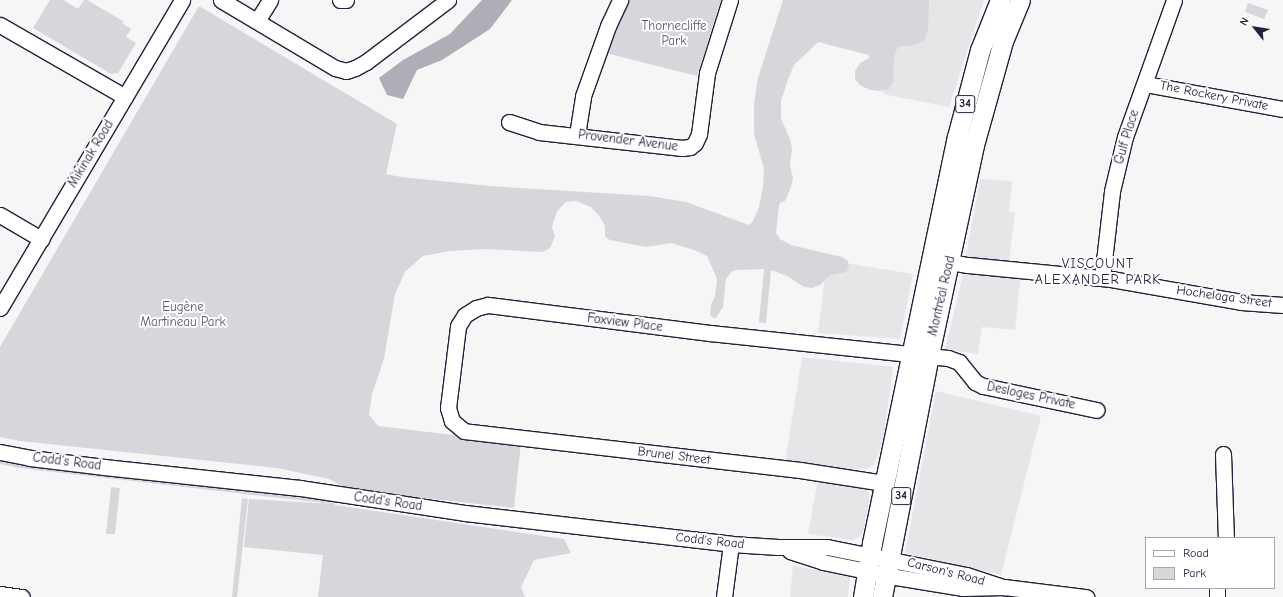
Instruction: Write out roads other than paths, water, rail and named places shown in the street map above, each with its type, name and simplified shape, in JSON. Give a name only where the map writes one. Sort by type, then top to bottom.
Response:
[{"type":"main road","name":"Montréal Road","points":[[941,260],[957,137],[980,50],[1000,0]]},
{"type":"main road","name":"Montréal Road","points":[[863,597],[868,563],[884,483],[920,354],[941,260],[998,56],[1020,0]]},
{"type":"main road","points":[[980,50],[998,56]]},
{"type":"main road","name":"Montréal Road","points":[[882,597],[920,354]]},
{"type":"street","name":"Mikinak Road","points":[[0,308],[182,0]]},
{"type":"street","points":[[221,0],[335,68],[343,71],[350,71],[366,62],[448,0]]},
{"type":"street","points":[[257,21],[270,0]]},
{"type":"street","points":[[340,0],[346,0]]},
{"type":"street","points":[[577,135],[583,96],[608,26],[620,0]]},
{"type":"street","name":"Provender Avenue","points":[[509,122],[539,132],[577,135],[682,148],[690,147],[695,143],[699,134],[707,73],[730,0]]},
{"type":"street","name":"Gulf Place","points":[[1102,278],[1112,191],[1125,137],[1174,0]]},
{"type":"street","points":[[0,25],[125,97]]},
{"type":"street","name":"The Rockery Private","points":[[1145,84],[1283,109]]},
{"type":"street","points":[[0,215],[41,238]]},
{"type":"street","name":"Hochelaga Street","points":[[941,260],[1102,278],[1241,302],[1283,305]]},
{"type":"street","name":"Foxview Place","points":[[464,432],[452,421],[448,408],[458,326],[465,315],[476,308],[488,305],[710,333],[920,354]]},
{"type":"street","name":"Desloges Private","points":[[920,354],[948,358],[959,362],[975,382],[983,386],[1097,410]]},
{"type":"street","name":"Brunel Street","points":[[464,432],[800,470],[884,483]]},
{"type":"street","name":"Codd's Road","points":[[0,452],[30,458],[104,467],[300,488],[465,513],[731,544],[778,547],[823,562],[868,563],[887,567]]},
{"type":"street","points":[[1223,454],[1226,537]]},
{"type":"street","points":[[724,597],[731,544]]},
{"type":"street","name":"Carson's Road","points":[[887,567],[963,588],[1004,587],[1086,597]]},
{"type":"street","points":[[0,594],[22,597]]},
{"type":"district","name":"VISCOUNT ALEXANDER PARK","points":[[1098,272]]},
{"type":"park label","name":"Thornecliffe Park","points":[[674,34]]},
{"type":"park label","name":"Eugène Martineau Park","points":[[183,316]]}]
